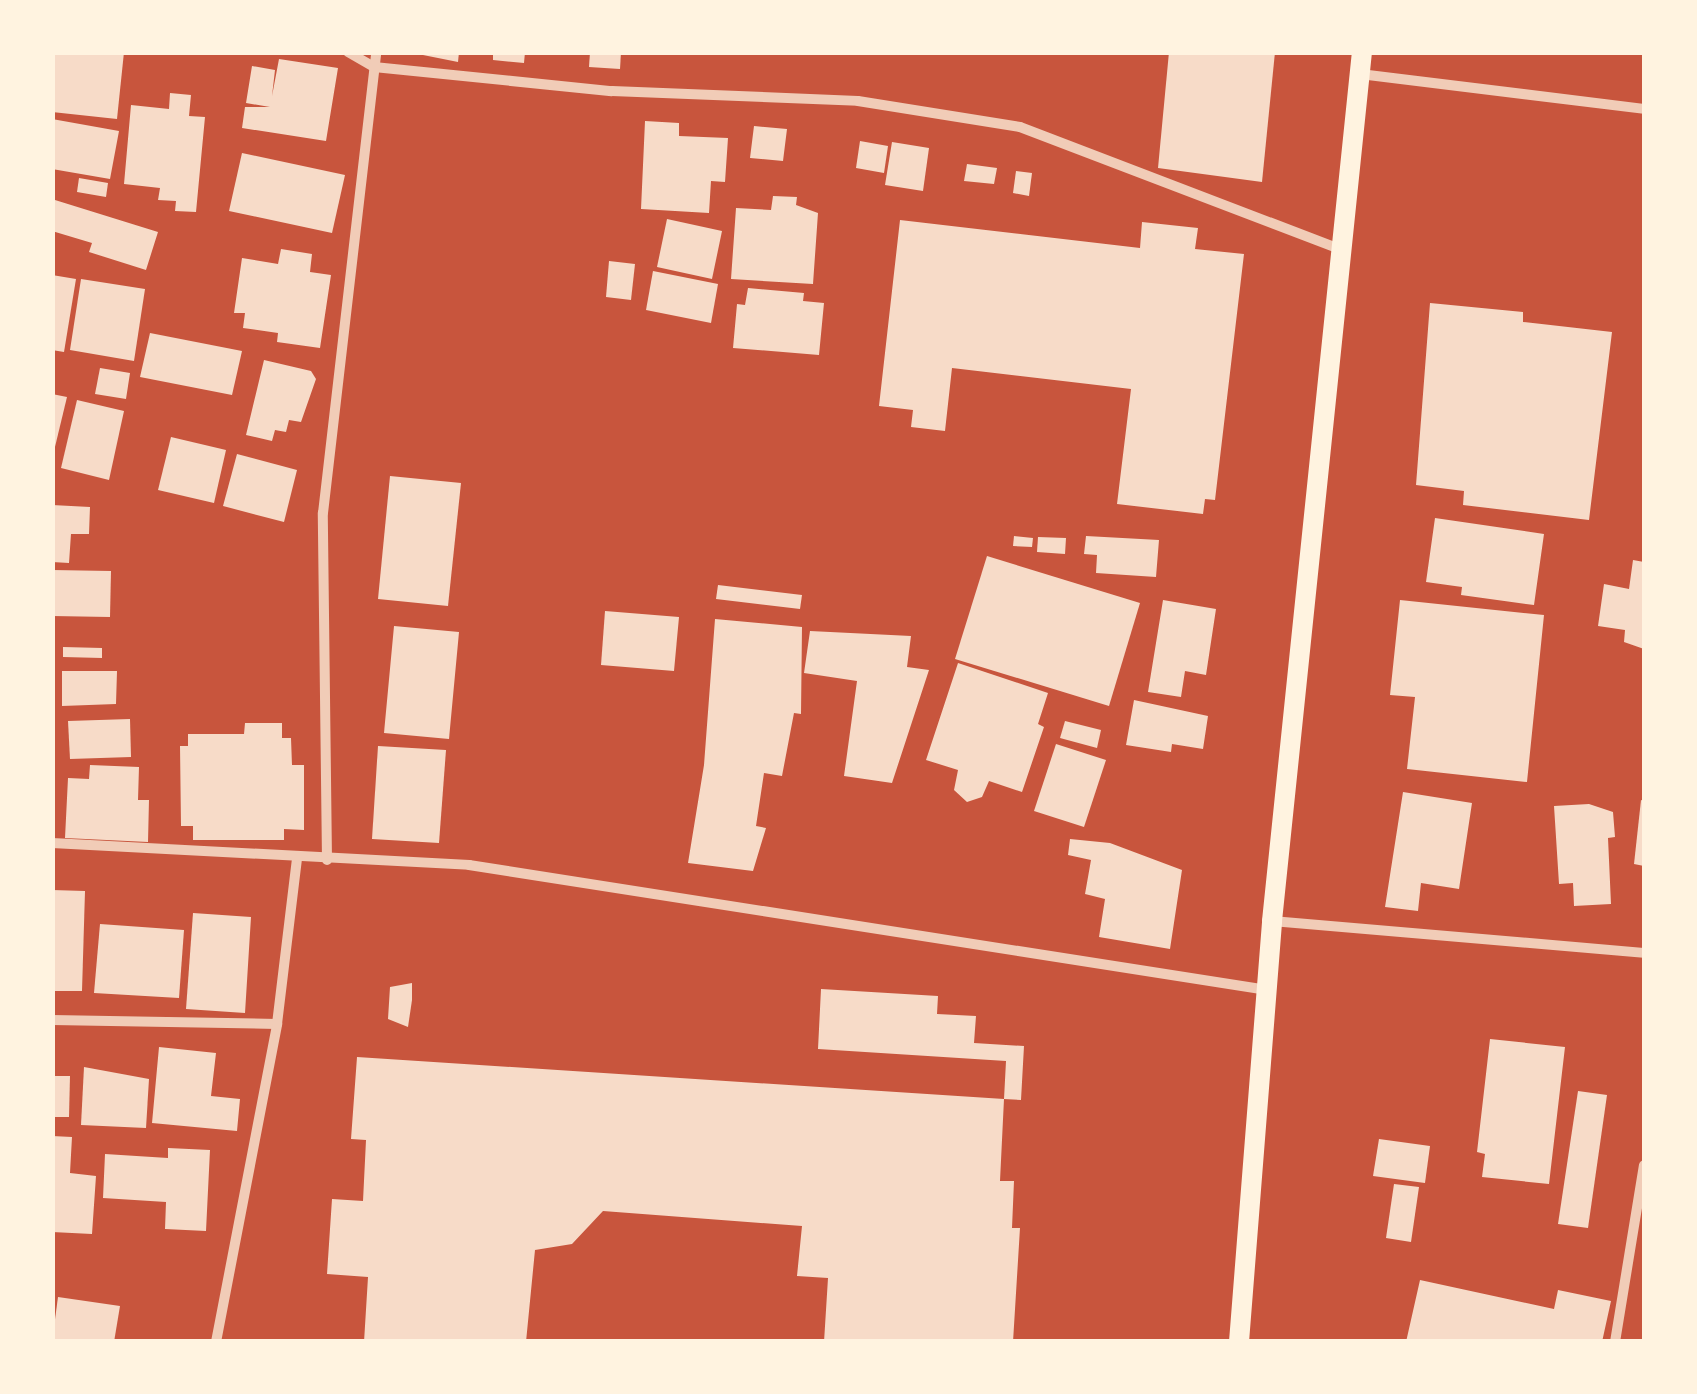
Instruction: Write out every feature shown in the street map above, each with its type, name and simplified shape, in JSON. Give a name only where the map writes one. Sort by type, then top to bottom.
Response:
[{"type":"main road","points":[[1239,1342],[1272,921],[1338,248],[1360,63]]},
{"type":"street","points":[[348,52],[374,67],[612,91],[858,100],[1020,127],[1338,248]]},
{"type":"street","points":[[327,860],[323,513],[376,52]]},
{"type":"street","points":[[1360,63],[1644,109]]},
{"type":"street","points":[[52,844],[468,865],[1268,990]]},
{"type":"street","points":[[216,1342],[277,1024],[297,859]]},
{"type":"street","points":[[1272,921],[1644,952]]},
{"type":"street","points":[[52,1020],[277,1024]]},
{"type":"street","points":[[1615,1342],[1644,1166]]},
{"type":"building","points":[[52,52],[124,52],[117,119],[52,112]]},
{"type":"building","points":[[408,52],[459,52],[458,62]]},
{"type":"building","points":[[493,52],[525,52],[524,63],[493,60]]},
{"type":"building","points":[[590,52],[621,52],[620,69],[589,67]]},
{"type":"building","points":[[1169,52],[1275,52],[1262,182],[1158,168]]},
{"type":"building","points":[[279,59],[338,68],[326,141],[242,128],[245,107],[270,107],[246,103],[252,66],[275,70],[272,96]]},
{"type":"building","points":[[170,93],[191,95],[189,116],[205,117],[196,212],[175,211],[176,201],[158,200],[160,188],[124,184],[131,105],[169,109]]},
{"type":"building","points":[[52,119],[119,131],[110,179],[52,169]]},
{"type":"building","points":[[645,121],[679,123],[679,136],[728,138],[725,182],[711,181],[709,213],[641,209]]},
{"type":"building","points":[[754,126],[787,129],[783,161],[750,158]]},
{"type":"building","points":[[860,141],[888,146],[884,173],[856,168]]},
{"type":"building","points":[[892,142],[929,148],[923,191],[885,185]]},
{"type":"building","points":[[242,153],[345,175],[332,233],[229,211]]},
{"type":"building","points":[[967,164],[997,168],[994,184],[964,181]]},
{"type":"building","points":[[1016,171],[1032,173],[1029,196],[1013,193]]},
{"type":"building","points":[[79,178],[108,183],[106,197],[77,192]]},
{"type":"building","points":[[773,196],[797,197],[796,205],[818,213],[813,284],[731,279],[736,208],[771,210]]},
{"type":"building","points":[[55,200],[158,232],[146,270],[89,252],[92,243],[52,231]]},
{"type":"building","points":[[667,219],[722,231],[712,279],[657,267]]},
{"type":"building","points":[[900,220],[1140,248],[1142,222],[1198,228],[1195,249],[1244,254],[1215,500],[1205,499],[1203,514],[1117,504],[1131,389],[952,368],[945,431],[911,427],[913,410],[879,406]]},
{"type":"building","points":[[281,249],[312,254],[310,272],[331,275],[320,348],[277,342],[278,333],[243,328],[245,313],[234,313],[242,258],[278,264]]},
{"type":"building","points":[[609,261],[635,264],[631,300],[606,297]]},
{"type":"building","points":[[653,271],[718,284],[711,323],[646,310]]},
{"type":"building","points":[[52,275],[76,279],[64,352],[52,350]]},
{"type":"building","points":[[81,279],[145,289],[134,361],[70,350]]},
{"type":"building","points":[[748,288],[804,293],[803,301],[824,303],[819,355],[733,348],[737,304],[745,305]]},
{"type":"building","points":[[1430,303],[1523,312],[1523,322],[1612,332],[1589,520],[1463,505],[1464,491],[1416,485]]},
{"type":"building","points":[[150,333],[242,351],[232,395],[140,377]]},
{"type":"building","points":[[264,360],[311,371],[316,379],[301,422],[289,420],[286,432],[275,430],[272,441],[246,435]]},
{"type":"building","points":[[100,368],[130,373],[126,399],[95,394]]},
{"type":"building","points":[[52,394],[67,397],[54,451],[52,451]]},
{"type":"building","points":[[77,400],[124,411],[109,480],[61,468]]},
{"type":"building","points":[[171,437],[226,450],[214,503],[158,490]]},
{"type":"building","points":[[237,454],[297,470],[284,522],[223,506]]},
{"type":"building","points":[[390,476],[461,483],[448,606],[378,599]]},
{"type":"building","points":[[52,505],[90,507],[89,534],[71,534],[69,563],[52,562]]},
{"type":"building","points":[[1435,518],[1544,534],[1534,605],[1461,595],[1462,587],[1426,582]]},
{"type":"building","points":[[1014,536],[1033,538],[1032,547],[1013,546]]},
{"type":"building","points":[[1086,536],[1159,540],[1156,577],[1096,573],[1097,555],[1084,554]]},
{"type":"building","points":[[1038,537],[1066,538],[1065,554],[1037,552]]},
{"type":"building","points":[[987,556],[1140,603],[1109,706],[955,659]]},
{"type":"building","points":[[1633,560],[1644,562],[1644,649],[1624,642],[1625,630],[1598,626],[1604,584],[1629,589]]},
{"type":"building","points":[[52,570],[111,571],[110,617],[52,616]]},
{"type":"building","points":[[718,585],[802,595],[800,609],[716,599]]},
{"type":"building","points":[[1163,600],[1216,609],[1206,675],[1185,671],[1181,697],[1148,692]]},
{"type":"building","points":[[1400,600],[1544,615],[1527,782],[1407,769],[1415,697],[1390,695]]},
{"type":"building","points":[[605,611],[679,617],[674,671],[601,665]]},
{"type":"building","points":[[715,619],[802,627],[801,714],[794,713],[782,776],[764,773],[756,826],[766,828],[753,871],[688,863],[704,765]]},
{"type":"building","points":[[394,626],[459,632],[449,739],[384,733]]},
{"type":"building","points":[[810,631],[911,636],[907,667],[929,670],[892,783],[844,776],[857,681],[804,673]]},
{"type":"building","points":[[63,647],[102,648],[102,658],[63,657]]},
{"type":"building","points":[[958,663],[1048,693],[1038,724],[1044,727],[1022,792],[989,781],[982,797],[967,802],[954,790],[958,770],[926,760]]},
{"type":"building","points":[[62,671],[117,671],[116,704],[62,706]]},
{"type":"building","points":[[1134,700],[1208,716],[1203,749],[1172,744],[1171,752],[1126,745]]},
{"type":"building","points":[[130,719],[131,757],[70,759],[68,721]]},
{"type":"building","points":[[1065,721],[1101,730],[1097,748],[1060,738]]},
{"type":"building","points":[[245,723],[282,723],[282,738],[291,738],[292,765],[304,765],[304,830],[284,829],[284,840],[193,840],[193,826],[181,826],[180,746],[188,746],[188,734],[244,734]]},
{"type":"building","points":[[1056,744],[1106,760],[1084,827],[1034,811]]},
{"type":"building","points":[[378,746],[446,750],[439,843],[372,839]]},
{"type":"building","points":[[90,765],[139,767],[138,800],[149,800],[148,842],[65,838],[68,778],[89,779]]},
{"type":"building","points":[[1403,792],[1472,803],[1459,889],[1421,883],[1418,911],[1385,907]]},
{"type":"building","points":[[1641,800],[1644,801],[1644,866],[1634,864]]},
{"type":"building","points":[[1589,804],[1613,812],[1615,837],[1608,838],[1611,904],[1574,906],[1573,883],[1559,884],[1554,806]]},
{"type":"building","points":[[1070,839],[1110,843],[1182,870],[1170,949],[1099,937],[1105,899],[1085,894],[1091,860],[1068,855]]},
{"type":"building","points":[[52,890],[85,891],[82,991],[52,991]]},
{"type":"building","points":[[193,913],[251,917],[245,1013],[186,1009]]},
{"type":"building","points":[[100,924],[184,930],[179,998],[94,993]]},
{"type":"building","points":[[412,983],[408,1027],[388,1019],[390,987]]},
{"type":"building","points":[[821,989],[938,996],[937,1014],[976,1016],[974,1043],[1024,1046],[1021,1100],[1004,1099],[1006,1061],[818,1049]]},
{"type":"building","points":[[1490,1039],[1565,1047],[1549,1184],[1482,1177],[1485,1154],[1477,1152]]},
{"type":"building","points":[[159,1047],[216,1053],[211,1096],[240,1099],[237,1131],[152,1123]]},
{"type":"building","points":[[357,1057],[1004,1099],[1000,1181],[1014,1181],[1012,1228],[1020,1228],[1013,1342],[824,1342],[828,1278],[797,1276],[802,1226],[603,1211],[572,1244],[535,1250],[526,1342],[364,1342],[368,1277],[327,1274],[332,1199],[363,1201],[366,1140],[351,1139]]},
{"type":"building","points":[[84,1067],[149,1079],[146,1128],[81,1125]]},
{"type":"building","points":[[52,1076],[70,1076],[69,1117],[52,1117]]},
{"type":"building","points":[[1578,1091],[1607,1095],[1588,1228],[1558,1224]]},
{"type":"building","points":[[52,1136],[72,1137],[70,1173],[96,1176],[92,1234],[52,1232]]},
{"type":"building","points":[[1379,1139],[1430,1146],[1425,1183],[1373,1176]]},
{"type":"building","points":[[168,1148],[210,1150],[206,1231],[165,1229],[166,1202],[103,1198],[105,1154],[168,1158]]},
{"type":"building","points":[[1394,1184],[1419,1187],[1411,1242],[1386,1238]]},
{"type":"building","points":[[1420,1280],[1554,1309],[1558,1290],[1611,1301],[1602,1342],[1406,1342]]},
{"type":"building","points":[[58,1297],[120,1306],[114,1342],[52,1342]]}]
